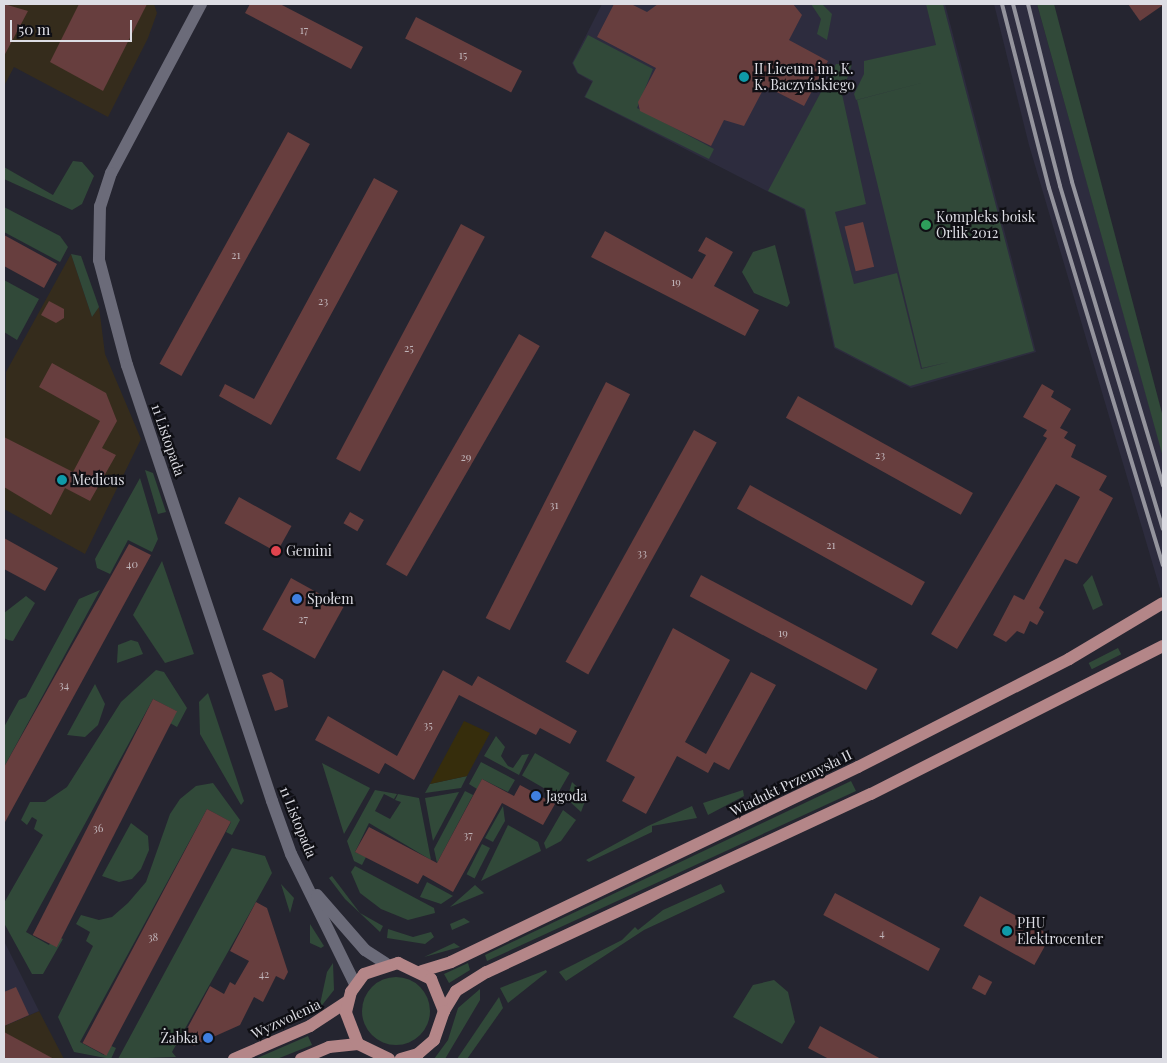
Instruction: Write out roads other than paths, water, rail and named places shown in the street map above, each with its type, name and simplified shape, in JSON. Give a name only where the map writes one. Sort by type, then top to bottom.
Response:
[{"type":"main road","name":"Wiadukt Przemysła II","points":[[422,971],[451,962],[858,767],[1069,659],[1158,606]]},
{"type":"main road","points":[[401,1059],[427,1053],[439,1031],[444,1011],[456,991],[488,972],[871,794],[1163,646]]},
{"type":"main road","points":[[358,1044],[348,1023],[348,1001],[355,984],[364,974],[385,964],[422,971],[438,988],[444,1011]]},
{"type":"main road","name":"Wyzwolenia","points":[[234,1059],[310,1026],[348,1001]]},
{"type":"main road","points":[[301,1059],[330,1047],[358,1044],[385,1059]]},
{"type":"street","name":"11 Listopada","points":[[201,4],[111,173],[100,206],[99,260],[127,365],[272,801],[291,854],[312,890],[355,984]]},
{"type":"street","name":"11 Listopada","points":[[312,890],[366,950],[385,964]]},
{"type":"railway","points":[[1002,4],[1049,188],[1163,565]]},
{"type":"railway","points":[[1013,4],[1060,186],[1163,529]]},
{"type":"railway","points":[[1028,4],[1072,182],[1163,486]]},
{"type":"place","name":"II Liceum im. K. K. Baczyńskiego","points":[[744,77]]},
{"type":"place","name":"Kompleks boisk Orlik 2012","points":[[926,225]]},
{"type":"place","name":"Medicus","points":[[62,480]]},
{"type":"place","name":"Gemini","points":[[276,551]]},
{"type":"place","name":"Społem","points":[[297,599]]},
{"type":"place","name":"Jagoda","points":[[536,796]]},
{"type":"place","name":"PHU Elektrocenter","points":[[1007,931]]},
{"type":"place","name":"Żabka","points":[[208,1038]]}]
